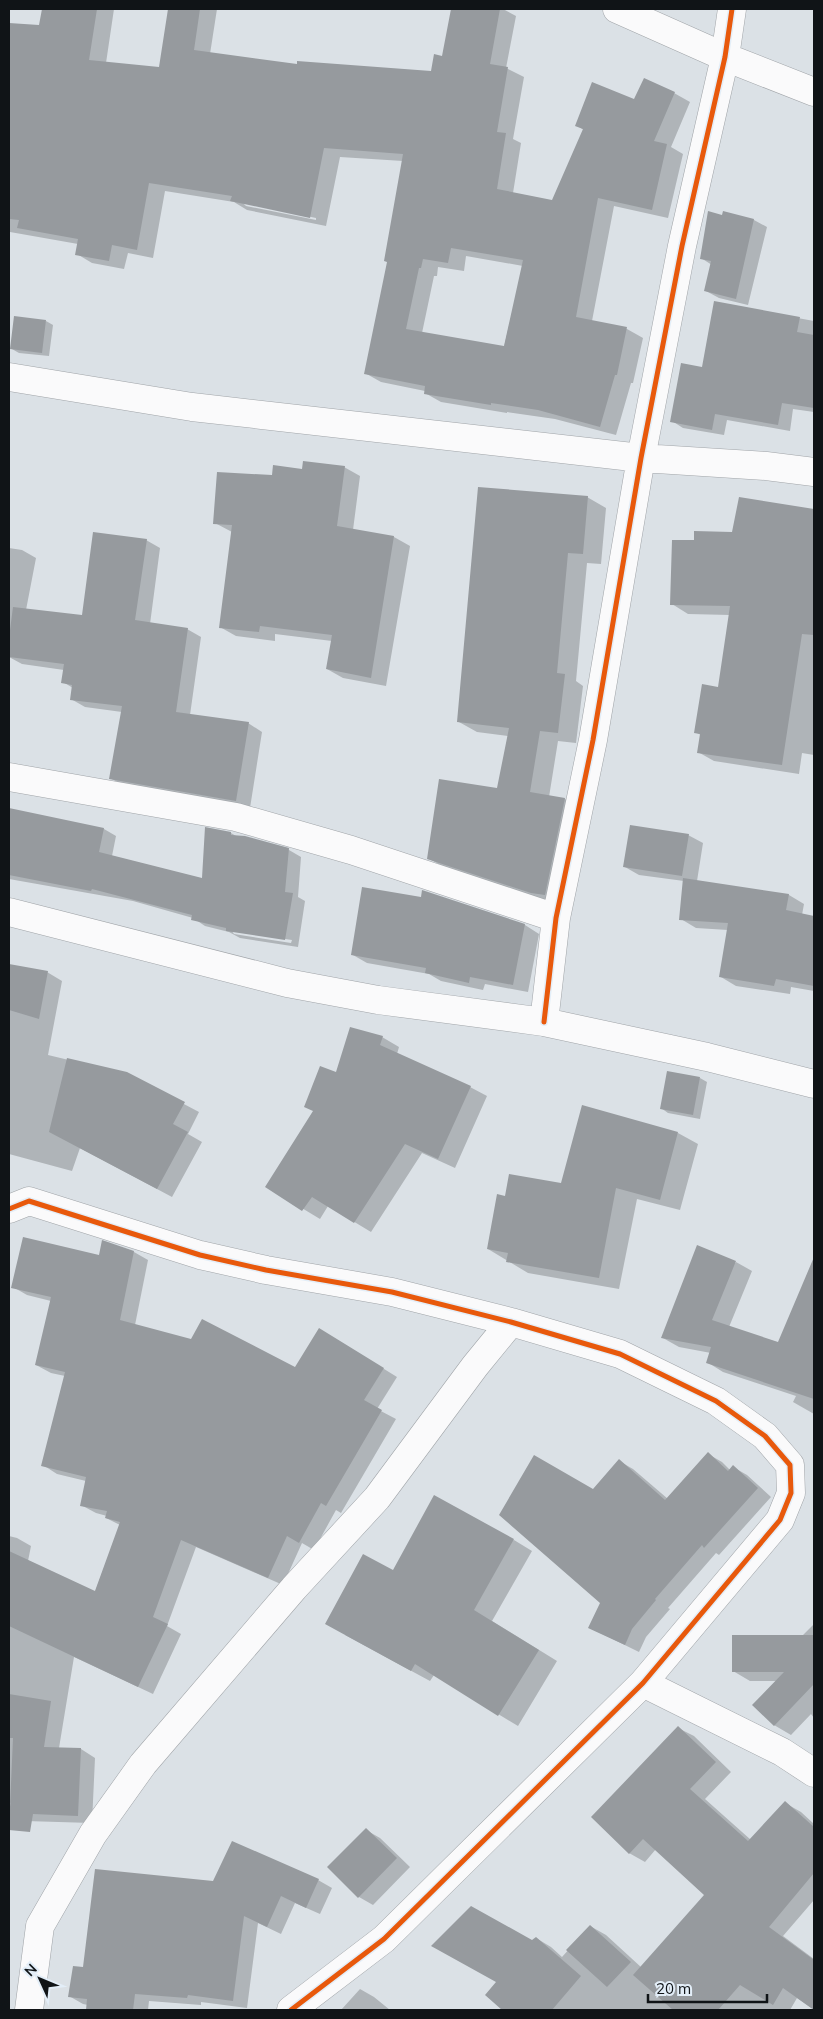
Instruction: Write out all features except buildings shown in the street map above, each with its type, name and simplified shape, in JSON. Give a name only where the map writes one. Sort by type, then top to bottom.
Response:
[{"type":"street","points":[[617,9],[726,57],[814,92]]},
{"type":"street","points":[[544,1022],[556,918],[593,740],[641,458],[682,246],[726,57],[732,9]]},
{"type":"street","points":[[9,377],[192,406],[641,458],[766,466],[814,472]]},
{"type":"street","points":[[9,777],[236,817],[351,850],[556,918]]},
{"type":"street","points":[[9,912],[287,983],[378,1000],[544,1022],[707,1057],[814,1084]]},
{"type":"street","points":[[9,1210],[29,1202],[200,1256],[266,1270],[392,1292],[512,1322],[620,1354],[716,1401],[765,1436],[790,1465],[791,1493],[780,1520],[643,1683],[384,1939],[291,2010]]},
{"type":"street","points":[[29,2010],[40,1926],[98,1826],[142,1764],[294,1588],[377,1498],[470,1374],[512,1322]]},
{"type":"street","points":[[643,1683],[782,1752],[814,1773]]},
{"type":"cycle path","points":[[544,1022],[556,918],[593,740],[641,458],[682,246],[725,57],[732,9]]},
{"type":"cycle path","points":[[9,1209],[29,1201],[200,1255],[266,1270],[392,1292],[511,1322],[620,1354],[716,1401],[765,1436],[790,1465],[791,1493],[780,1520],[643,1683],[384,1939],[291,2010]]}]
